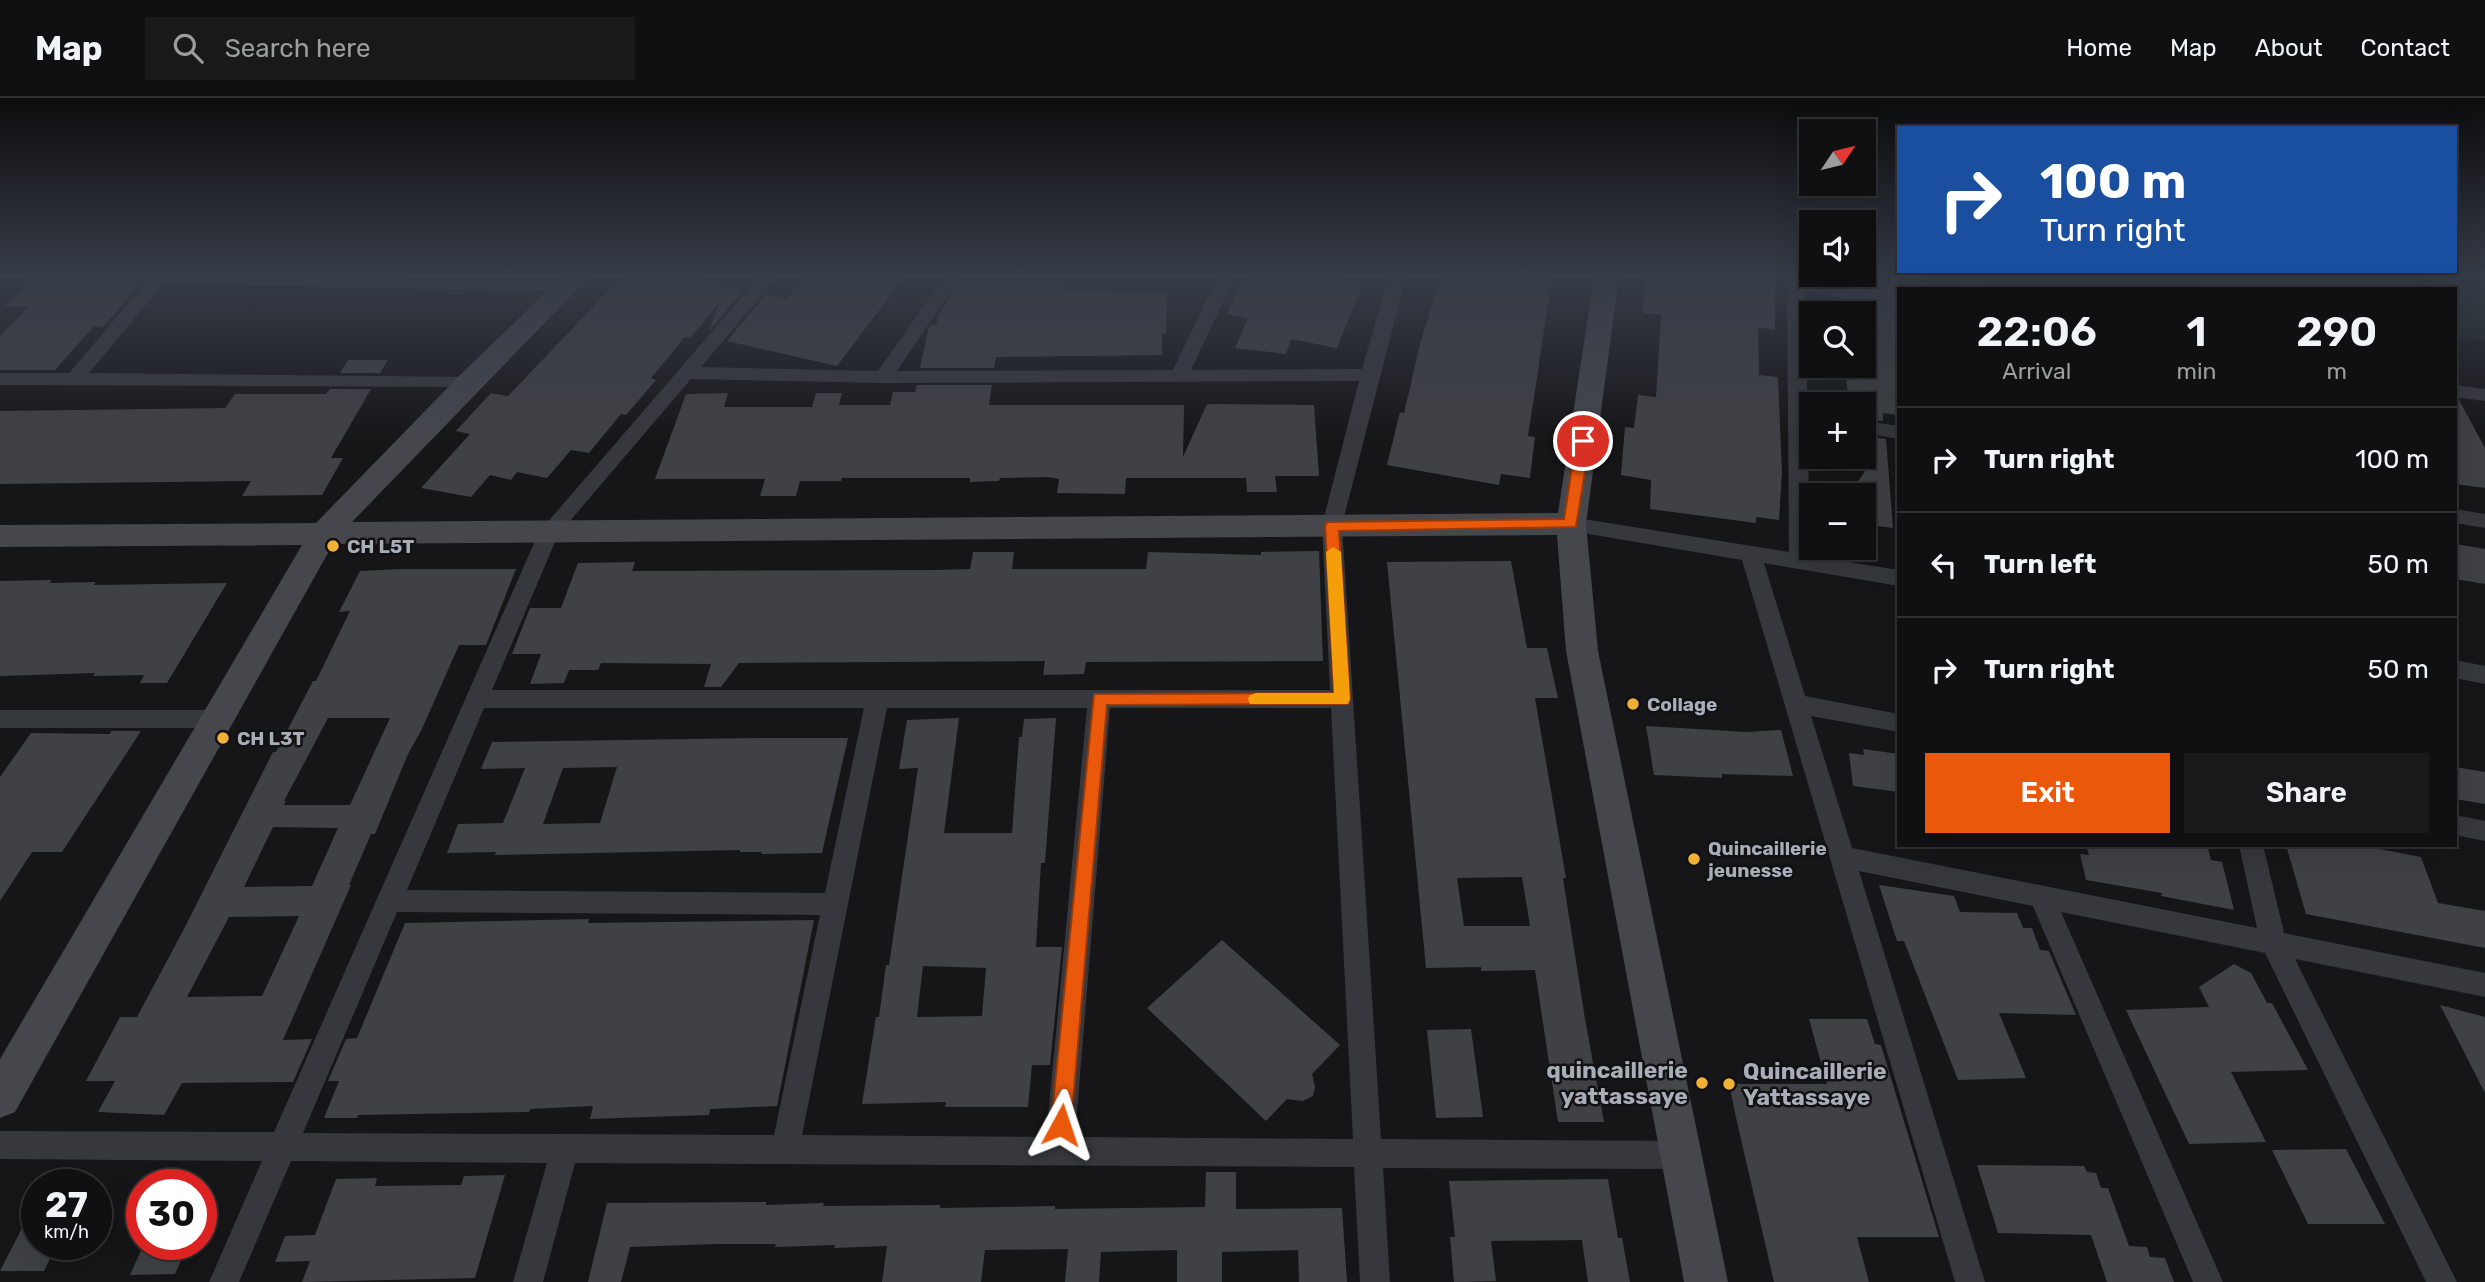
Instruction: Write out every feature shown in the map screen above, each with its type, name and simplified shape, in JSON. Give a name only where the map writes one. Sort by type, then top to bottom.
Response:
[{"type":"street","points":[[75,378],[114,331]]},
{"type":"street","points":[[0,1098],[324,533],[520,331]]},
{"type":"street","points":[[224,1282],[549,532],[722,331]]},
{"type":"street","points":[[883,377],[915,331]]},
{"type":"street","points":[[1179,376],[1200,331]]},
{"type":"street","points":[[1375,1282],[1332,526],[1382,331]]},
{"type":"street","points":[[1599,331],[1571,524],[1581,651],[1706,1282]]},
{"type":"street","points":[[1799,331],[1803,392]]},
{"type":"street","points":[[686,373],[883,377],[1370,375]]},
{"type":"street","points":[[0,379],[470,381]]},
{"type":"street","points":[[2457,391],[2485,396]]},
{"type":"street","points":[[1876,429],[1897,433]]},
{"type":"street","points":[[1800,562],[1803,469]]},
{"type":"street","points":[[2457,516],[2485,521]]},
{"type":"street","points":[[0,536],[1571,524],[1897,578]]},
{"type":"street","points":[[1751,554],[1970,1282]]},
{"type":"street","points":[[2457,669],[2485,675]]},
{"type":"street","points":[[477,699],[1342,699]]},
{"type":"street","points":[[785,1150],[877,699]]},
{"type":"street","points":[[1059,1151],[1099,699]]},
{"type":"street","points":[[1797,704],[1897,723]]},
{"type":"street","points":[[0,719],[218,719]]},
{"type":"street","points":[[2457,825],[2485,831]]},
{"type":"street","points":[[2251,847],[2273,942],[2442,1282]]},
{"type":"street","points":[[1842,857],[2485,985]]},
{"type":"street","points":[[2041,895],[2208,1282]]},
{"type":"street","points":[[389,901],[836,904]]},
{"type":"street","points":[[0,1145],[1681,1155]]},
{"type":"street","points":[[528,1282],[565,1148]]},
{"type":"shaded area","points":[[2457,331],[2485,331],[2485,341],[2459,337]]},
{"type":"building","points":[[5,331],[89,331],[55,370],[0,370],[0,336]]},
{"type":"building","points":[[570,331],[696,331],[690,338],[685,337],[651,378],[656,380],[626,415],[621,414],[589,453],[571,450],[547,478],[517,472],[511,480],[490,475],[471,497],[421,488],[470,434],[456,431],[491,393],[508,396]]},
{"type":"building","points":[[735,331],[863,331],[837,366],[727,341]]},
{"type":"building","points":[[928,331],[1166,331],[1162,333],[1162,355],[996,357],[994,368],[920,368]]},
{"type":"building","points":[[1242,331],[1344,331],[1337,348],[1291,339],[1286,354],[1235,348]]},
{"type":"building","points":[[1424,331],[1544,331],[1528,436],[1535,437],[1530,478],[1501,474],[1499,485],[1387,465],[1400,412],[1404,413]]},
{"type":"building","points":[[1660,331],[1758,331],[1759,375],[1778,377],[1782,472],[1779,520],[1756,517],[1756,523],[1650,509],[1651,480],[1621,475],[1625,427],[1634,428],[1638,395],[1656,397]]},
{"type":"building","points":[[1876,331],[1897,331],[1897,415],[1883,413],[1883,421],[1876,420],[1876,392],[1847,392],[1846,378],[1876,378]]},
{"type":"building","points":[[348,360],[388,360],[380,373],[340,373]]},
{"type":"building","points":[[917,385],[992,385],[989,405],[1184,405],[1183,457],[1207,404],[1314,405],[1319,476],[1275,476],[1277,492],[1247,492],[1246,478],[1126,478],[1125,494],[1057,493],[1059,479],[1048,477],[970,482],[970,478],[842,478],[841,481],[800,481],[796,496],[760,496],[765,479],[655,479],[686,394],[728,393],[724,407],[812,407],[816,393],[842,393],[839,405],[890,405],[893,392],[915,392]]},
{"type":"building","points":[[330,389],[371,389],[331,458],[343,458],[322,495],[242,496],[251,481],[0,484],[0,411],[225,408],[235,394],[326,394]]},
{"type":"building","points":[[2457,400],[2485,448],[2485,488],[2457,484]]},
{"type":"building","points":[[1876,438],[1886,439],[1893,528],[1876,526],[1876,483],[1857,483],[1865,471],[1876,469]]},
{"type":"building","points":[[2457,544],[2485,549],[2485,584],[2457,579]]},
{"type":"building","points":[[1319,551],[1323,661],[1086,662],[1084,674],[1043,675],[1045,661],[739,663],[721,687],[704,687],[711,664],[601,663],[598,670],[569,670],[564,683],[530,684],[541,654],[512,654],[530,608],[561,608],[578,563],[635,562],[632,571],[938,570],[970,569],[973,552],[1014,552],[1012,569],[1146,569],[1148,552],[1261,555],[1261,552]]},
{"type":"building","points":[[1511,561],[1527,648],[1547,648],[1558,698],[1535,698],[1566,878],[1563,878],[1585,1019],[1604,1122],[1558,1122],[1535,970],[1426,968],[1387,562]],"holes":[[[1522,877],[1530,926],[1464,926],[1457,878]]]},
{"type":"building","points":[[516,569],[486,645],[459,645],[408,754],[375,834],[371,834],[283,1040],[312,1039],[293,1082],[182,1083],[164,1115],[98,1112],[115,1081],[86,1081],[120,1017],[137,1017],[273,752],[276,752],[313,681],[316,681],[350,611],[339,612],[360,571]],"holes":[[[328,718],[390,718],[350,805],[284,805]],[[273,827],[338,828],[312,886],[244,887]],[[299,916],[262,996],[187,997],[229,917]]]},
{"type":"building","points":[[51,580],[50,583],[96,582],[94,585],[227,583],[167,683],[140,683],[144,675],[93,676],[95,673],[0,676],[0,581]]},
{"type":"building","points":[[959,718],[944,833],[1012,833],[1019,737],[1022,737],[1024,719],[1056,718],[1045,863],[1041,863],[1036,947],[1062,947],[1050,1065],[1032,1065],[1028,1107],[945,1107],[946,1102],[862,1104],[886,965],[889,965],[918,768],[899,769],[907,720]],"holes":[[[923,966],[986,968],[982,1016],[917,1017]]]},
{"type":"building","points":[[1646,726],[1747,732],[1781,730],[1793,776],[1722,774],[1722,778],[1654,775]]},
{"type":"building","points":[[111,731],[141,731],[62,852],[32,852],[0,901],[0,777],[31,733],[110,734]]},
{"type":"building","points":[[848,738],[822,853],[761,854],[762,852],[740,850],[495,855],[496,852],[447,853],[458,824],[503,823],[525,768],[481,769],[492,742]],"holes":[[[617,767],[600,823],[543,824],[563,768]]]},
{"type":"building","points":[[1863,749],[1897,754],[1897,792],[1853,786],[1849,753],[1864,755]]},
{"type":"building","points":[[2457,767],[2485,772],[2485,804],[2457,799]]},
{"type":"building","points":[[2087,847],[2208,847],[2211,860],[2222,862],[2234,910],[2161,896],[2162,893],[2086,880],[2080,854],[2089,855]]},
{"type":"building","points":[[2287,847],[2369,847],[2421,857],[2438,903],[2485,911],[2485,948],[2306,914]]},
{"type":"building","points":[[1879,885],[1954,896],[1960,912],[2017,913],[2023,928],[2032,928],[2040,950],[2049,951],[2076,1015],[1999,1013],[2026,1078],[1958,1080],[1904,941],[1897,941]]},
{"type":"building","points":[[589,919],[588,923],[814,920],[777,1106],[710,1109],[709,1115],[590,1119],[593,1106],[530,1109],[529,1112],[324,1118],[339,1081],[328,1081],[346,1039],[357,1038],[405,923]]},
{"type":"building","points":[[1222,940],[1340,1045],[1312,1074],[1315,1087],[1313,1096],[1303,1101],[1287,1099],[1266,1121],[1147,1008]]},
{"type":"building","points":[[2234,964],[2251,973],[2267,1003],[2272,1003],[2308,1070],[2231,1072],[2266,1142],[2189,1144],[2126,1010],[2209,1007],[2199,987]]},
{"type":"building","points":[[2440,1005],[2485,1017],[2485,1093]]},
{"type":"building","points":[[1809,1019],[1867,1019],[1875,1044],[1881,1045],[1939,1237],[1857,1237],[1869,1282],[1774,1282],[1737,1122],[1729,1084],[1827,1084]]},
{"type":"building","points":[[1471,1029],[1483,1117],[1436,1118],[1427,1030]]},
{"type":"building","points":[[2346,1149],[2385,1224],[2308,1224],[2272,1150]]},
{"type":"building","points":[[1977,1165],[2084,1166],[2087,1172],[2096,1173],[2101,1188],[2108,1188],[2129,1246],[2147,1247],[2150,1257],[2165,1258],[2174,1282],[2107,1282],[2091,1235],[1998,1233]]},
{"type":"building","points":[[1206,1172],[1236,1172],[1236,1209],[1342,1208],[1347,1282],[1299,1282],[1298,1250],[1222,1252],[1222,1282],[1177,1282],[1177,1250],[1101,1252],[1099,1282],[1065,1282],[1068,1249],[985,1250],[981,1282],[882,1282],[887,1246],[834,1248],[835,1245],[775,1247],[776,1244],[716,1244],[630,1247],[621,1282],[588,1282],[607,1203],[766,1202],[766,1205],[824,1203],[823,1206],[940,1205],[940,1208],[1055,1206],[1055,1209],[1205,1207]]},
{"type":"building","points":[[505,1175],[475,1278],[302,1282],[310,1261],[275,1262],[285,1236],[315,1235],[336,1179],[377,1178],[375,1186],[461,1185],[464,1176]]},
{"type":"building","points":[[1608,1179],[1618,1238],[1622,1238],[1630,1282],[1588,1282],[1582,1240],[1491,1241],[1496,1281],[1454,1282],[1450,1237],[1455,1237],[1449,1181]]},
{"type":"building","points":[[21,1230],[21,1260],[49,1260],[44,1271],[0,1271]]},
{"type":"building","points":[[137,1260],[181,1260],[175,1274],[130,1275]]},
{"type":"slow traffic","points":[[1256,699],[1342,699],[1333,552]]},
{"type":"place","name":"CH L5T","points":[[333,546]]},
{"type":"place","name":"Collage","points":[[1633,704]]},
{"type":"place","name":"CH L3T","points":[[223,738]]},
{"type":"place","name":"Quincaillerie jeunesse","points":[[1694,859]]},
{"type":"place","name":"quincaillerie yattassaye","points":[[1702,1083]]},
{"type":"place","name":"Quincaillerie Yattassaye","points":[[1729,1084]]},
{"type":"route","points":[[1061,1125],[1099,699],[1342,699],[1332,526],[1571,524],[1583,441]]}]
